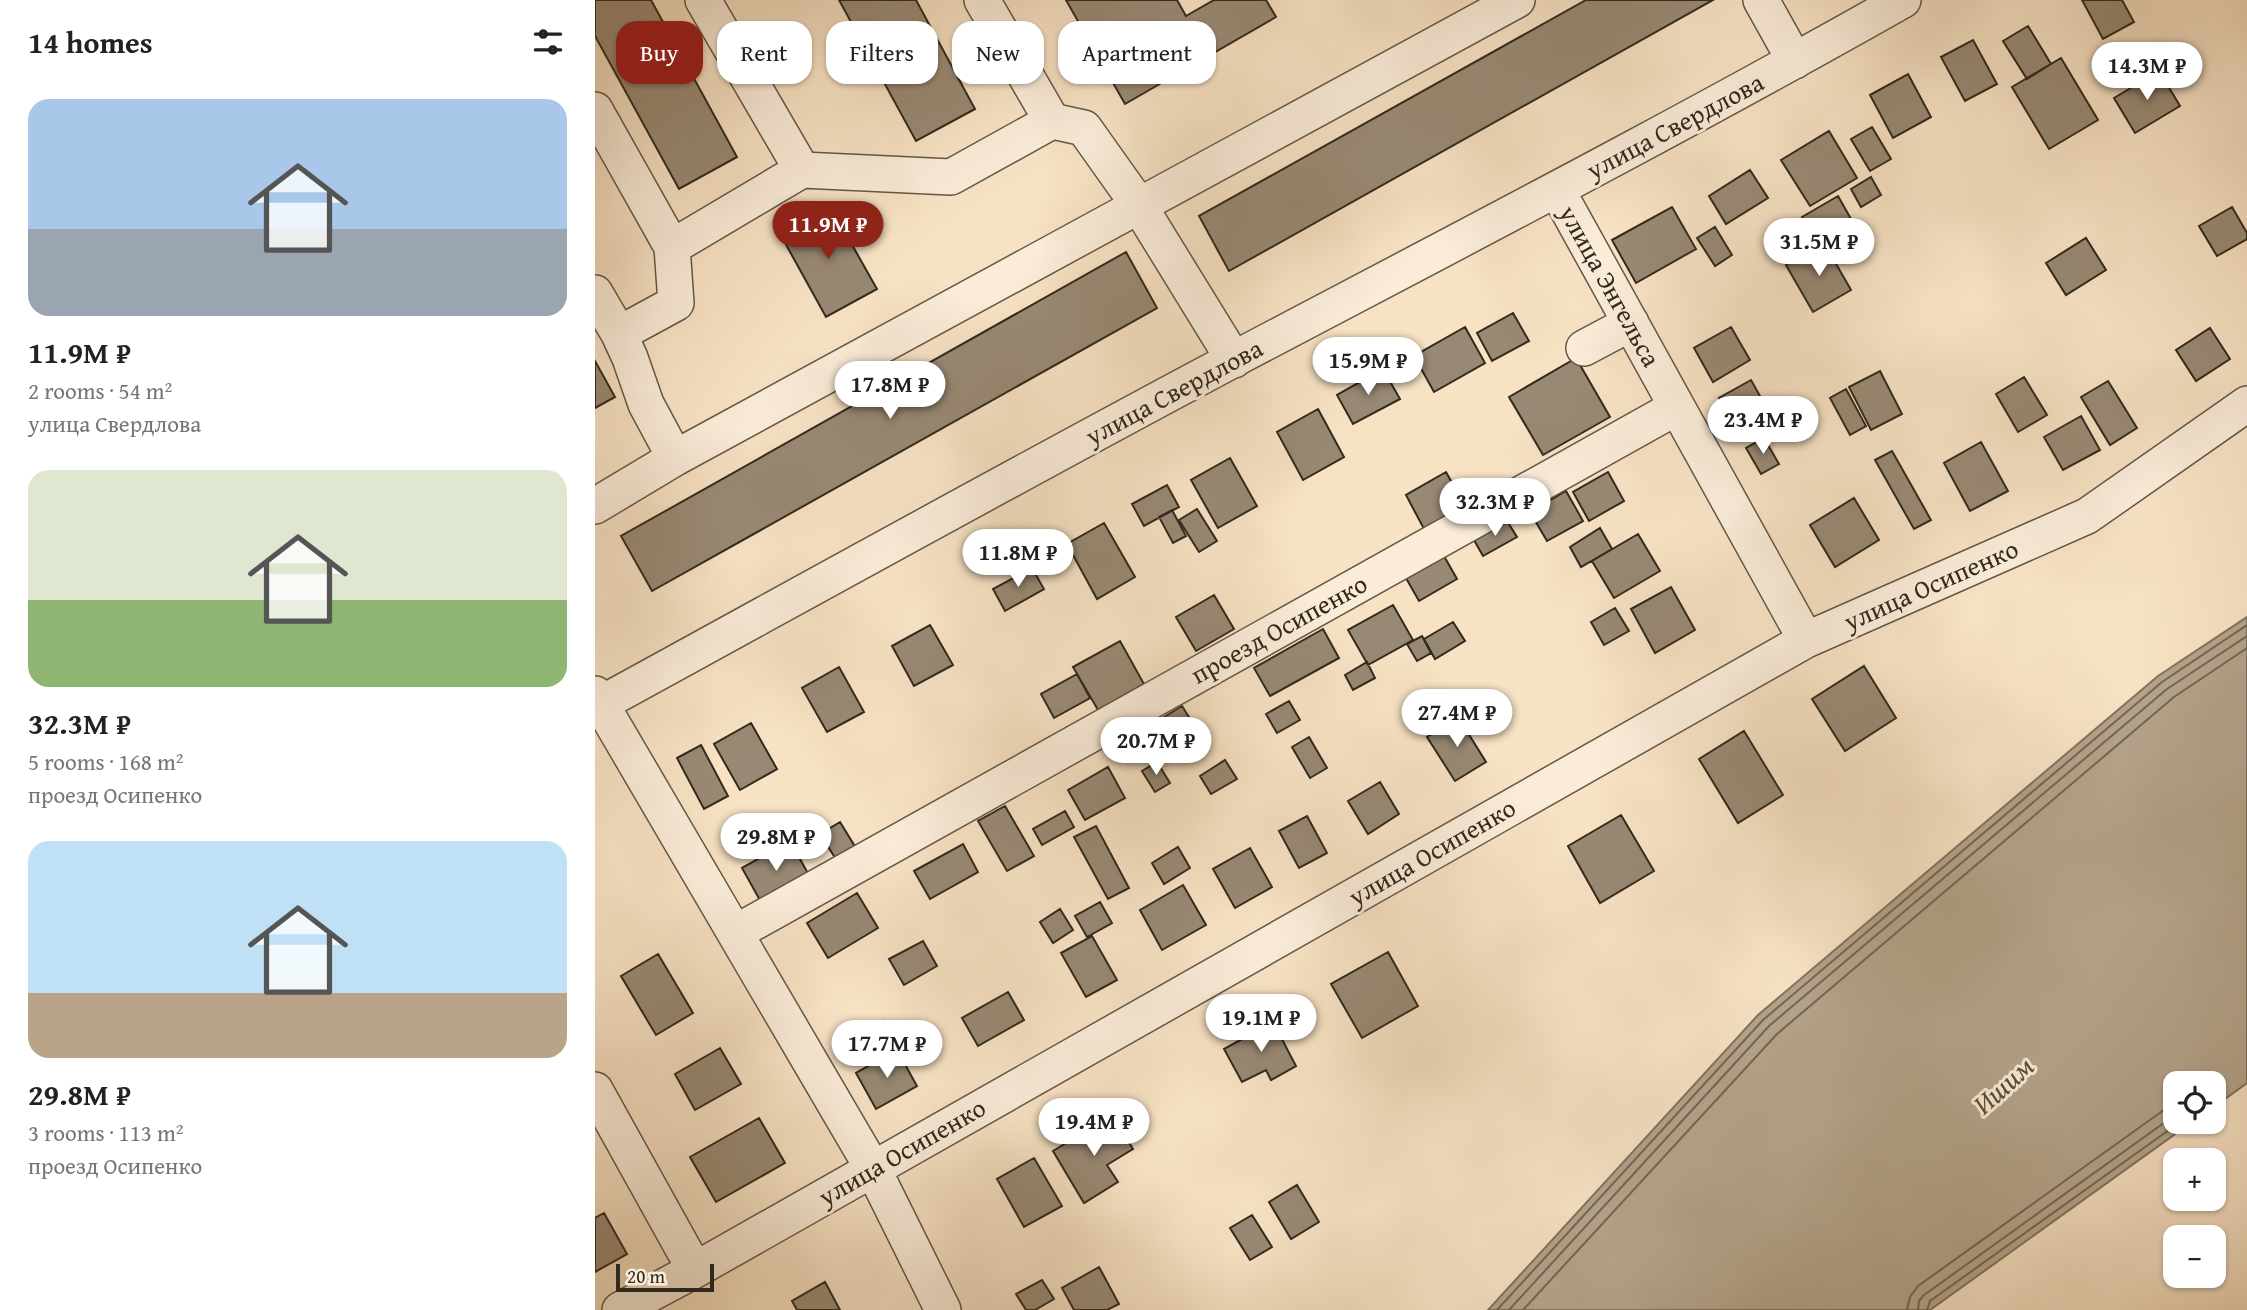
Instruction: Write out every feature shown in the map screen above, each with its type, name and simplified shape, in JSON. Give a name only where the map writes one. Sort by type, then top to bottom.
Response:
[{"type":"street","points":[[703,0],[802,170]]},
{"type":"street","points":[[982,0],[1052,121]]},
{"type":"street","points":[[595,506],[675,458],[1517,0]]},
{"type":"street","points":[[1761,0],[1795,61]]},
{"type":"street","name":"улица Свердлова","points":[[597,702],[1557,190],[1903,0]]},
{"type":"street","points":[[595,110],[673,247],[676,303],[619,334]]},
{"type":"street","points":[[673,247],[802,170],[951,177],[1052,121],[1084,128],[1138,204],[1234,360]]},
{"type":"street","name":"улица Энгельса","points":[[1557,190],[1806,640]]},
{"type":"street","points":[[595,293],[619,334],[646,404],[675,458]]},
{"type":"street","points":[[1584,348],[1631,323]]},
{"type":"street","name":"улица Осипенко","points":[[620,1310],[1806,640],[2087,516],[2247,404]]},
{"type":"street","name":"проезд Осипенко","points":[[735,933],[1677,407]]},
{"type":"street","points":[[597,702],[873,1169],[943,1310]]},
{"type":"street","points":[[595,1090],[695,1270]]},
{"type":"water","name":"Ишим","points":[[2247,617],[2247,1083],[2226,1098],[2226,1071],[2163,1071],[2163,1134],[2175,1134],[1930,1310],[1488,1310],[1758,1015],[2158,676]]},
{"type":"building","points":[[595,0],[651,0],[663,21],[616,21],[616,74],[595,36]]},
{"type":"building","points":[[839,0],[916,0],[927,21],[850,21]]},
{"type":"building","points":[[1066,0],[1177,0],[1186,16],[1214,0],[1266,0],[1276,17],[1216,52],[1216,21],[1078,21]]},
{"type":"building","points":[[1586,0],[1713,0],[1229,271],[1199,216]]},
{"type":"building","points":[[2082,0],[2122,0],[2134,22],[2103,39]]},
{"type":"building","points":[[2028,26],[2051,64],[2027,79],[2003,41]]},
{"type":"building","points":[[1973,40],[1997,84],[1965,101],[1941,57]]},
{"type":"building","points":[[938,41],[952,67],[952,84],[961,84],[975,109],[916,141],[885,84],[938,84]]},
{"type":"building","points":[[2061,58],[2098,120],[2049,149],[2012,87]]},
{"type":"building","points":[[2159,71],[2180,106],[2135,133],[2114,98]]},
{"type":"building","points":[[1908,74],[1931,117],[1893,138],[1870,95]]},
{"type":"building","points":[[621,84],[697,84],[737,157],[679,189]]},
{"type":"building","points":[[1114,84],[1160,84],[1125,104]]},
{"type":"building","points":[[1872,127],[1891,159],[1870,171],[1851,139]]},
{"type":"building","points":[[1829,131],[1857,178],[1810,206],[1781,160]]},
{"type":"building","points":[[1750,170],[1768,198],[1726,224],[1709,196]]},
{"type":"building","points":[[1871,177],[1881,195],[1861,207],[1851,189]]},
{"type":"building","points":[[1838,196],[1851,219],[1816,240],[1802,217]]},
{"type":"building","points":[[829,204],[877,289],[826,317],[779,232]]},
{"type":"building","points":[[1672,207],[1696,249],[1636,283],[1612,240]]},
{"type":"building","points":[[2232,207],[2247,233],[2247,239],[2217,256],[2199,226]]},
{"type":"building","points":[[1715,227],[1732,255],[1715,266],[1697,238]]},
{"type":"building","points":[[2086,238],[2106,270],[2066,295],[2046,263]]},
{"type":"building","points":[[1824,243],[1851,290],[1813,312],[1786,265]]},
{"type":"building","points":[[1126,252],[1157,308],[652,591],[621,536]]},
{"type":"building","points":[[1513,313],[1529,341],[1492,361],[1477,333]]},
{"type":"building","points":[[1465,327],[1485,363],[1434,392],[1414,356]]},
{"type":"building","points":[[1731,327],[1750,360],[1713,382],[1694,348]]},
{"type":"building","points":[[2210,328],[2230,359],[2196,381],[2176,350]]},
{"type":"building","points":[[1576,358],[1610,417],[1543,455],[1509,397]]},
{"type":"building","points":[[595,361],[615,397],[595,408]]},
{"type":"building","points":[[1383,369],[1400,399],[1353,424],[1337,395]]},
{"type":"building","points":[[1880,371],[1902,414],[1871,430],[1849,387]]},
{"type":"building","points":[[2024,377],[2047,415],[2018,432],[1996,394]]},
{"type":"building","points":[[1751,380],[1760,396],[1727,414],[1719,398]]},
{"type":"building","points":[[2108,381],[2137,428],[2110,445],[2081,397]]},
{"type":"building","points":[[1846,389],[1866,426],[1850,435],[1830,398]]},
{"type":"building","points":[[1318,409],[1344,457],[1303,480],[1277,432]]},
{"type":"building","points":[[2081,416],[2100,450],[2063,470],[2044,437]]},
{"type":"building","points":[[1764,438],[1779,464],[1761,474],[1746,448]]},
{"type":"building","points":[[1981,442],[2008,491],[1970,511],[1944,463]]},
{"type":"building","points":[[1892,451],[1931,520],[1914,529],[1875,460]]},
{"type":"building","points":[[1230,458],[1257,506],[1218,528],[1191,480]]},
{"type":"building","points":[[1446,472],[1465,506],[1424,529],[1406,495]]},
{"type":"building","points":[[1608,472],[1624,501],[1589,521],[1573,492]]},
{"type":"building","points":[[1167,485],[1179,507],[1144,526],[1132,504]]},
{"type":"building","points":[[1566,491],[1583,521],[1547,541],[1530,512]]},
{"type":"building","points":[[1854,498],[1879,540],[1835,567],[1810,525]]},
{"type":"building","points":[[1197,509],[1217,541],[1199,552],[1179,520]]},
{"type":"building","points":[[1172,510],[1186,536],[1173,543],[1159,517]]},
{"type":"building","points":[[1507,521],[1517,537],[1483,556],[1474,540]]},
{"type":"building","points":[[1104,523],[1135,577],[1097,599],[1067,544]]},
{"type":"building","points":[[1600,528],[1612,549],[1581,567],[1570,547]]},
{"type":"building","points":[[1638,534],[1660,571],[1614,598],[1592,561]]},
{"type":"building","points":[[1440,549],[1457,579],[1419,601],[1402,571]]},
{"type":"building","points":[[1032,568],[1044,589],[1005,611],[993,589]]},
{"type":"building","points":[[1671,587],[1695,630],[1655,653],[1631,609]]},
{"type":"building","points":[[1214,595],[1234,629],[1196,651],[1176,617]]},
{"type":"building","points":[[1393,605],[1413,640],[1368,665],[1348,630]]},
{"type":"building","points":[[1615,608],[1629,631],[1604,645],[1591,622]]},
{"type":"building","points":[[1453,622],[1465,641],[1435,659],[1424,639]]},
{"type":"building","points":[[930,625],[953,665],[914,686],[892,646]]},
{"type":"building","points":[[1323,629],[1339,658],[1270,696],[1254,668]]},
{"type":"building","points":[[1422,636],[1431,653],[1417,661],[1407,644]]},
{"type":"building","points":[[1120,641],[1144,684],[1098,710],[1073,667]]},
{"type":"building","points":[[1367,662],[1375,678],[1353,690],[1345,675]]},
{"type":"building","points":[[1864,666],[1896,718],[1845,751],[1812,699]]},
{"type":"building","points":[[839,667],[864,712],[827,732],[802,688]]},
{"type":"building","points":[[1077,674],[1090,698],[1054,718],[1041,694]]},
{"type":"building","points":[[1289,701],[1300,720],[1277,733],[1266,714]]},
{"type":"building","points":[[1182,706],[1192,722],[1150,748],[1140,732]]},
{"type":"building","points":[[1458,717],[1486,762],[1455,781],[1427,737]]},
{"type":"building","points":[[751,723],[777,769],[740,790],[714,744]]},
{"type":"building","points":[[1744,731],[1783,795],[1738,823],[1699,759]]},
{"type":"building","points":[[1309,737],[1327,768],[1310,778],[1292,747]]},
{"type":"building","points":[[701,745],[728,796],[704,809],[677,758]]},
{"type":"building","points":[[1225,760],[1237,779],[1211,794],[1200,776]]},
{"type":"building","points":[[1157,762],[1170,783],[1155,792],[1142,771]]},
{"type":"building","points":[[1108,767],[1125,798],[1085,820],[1068,790]]},
{"type":"building","points":[[1380,782],[1399,814],[1368,834],[1348,801]]},
{"type":"building","points":[[1005,806],[1034,856],[1007,871],[978,821]]},
{"type":"building","points":[[1065,811],[1074,827],[1042,845],[1033,829]]},
{"type":"building","points":[[1621,815],[1654,871],[1600,903],[1568,846]]},
{"type":"building","points":[[1307,816],[1327,853],[1299,868],[1279,831]]},
{"type":"building","points":[[840,822],[859,853],[839,864],[820,834]]},
{"type":"building","points":[[1096,826],[1129,888],[1108,899],[1074,837]]},
{"type":"building","points":[[790,841],[810,877],[762,904],[742,868]]},
{"type":"building","points":[[963,844],[978,872],[930,899],[914,871]]},
{"type":"building","points":[[1178,847],[1190,868],[1164,884],[1152,863]]},
{"type":"building","points":[[1250,848],[1272,887],[1235,908],[1213,869]]},
{"type":"building","points":[[1183,885],[1206,925],[1162,950],[1140,910]]},
{"type":"building","points":[[857,893],[878,928],[828,958],[807,923]]},
{"type":"building","points":[[1100,902],[1112,923],[1087,937],[1075,916]]},
{"type":"building","points":[[1060,909],[1073,930],[1053,943],[1040,922]]},
{"type":"building","points":[[1092,936],[1117,980],[1086,997],[1061,953]]},
{"type":"building","points":[[923,941],[937,966],[904,985],[889,959]]},
{"type":"building","points":[[1388,952],[1418,1006],[1362,1038],[1331,984]]},
{"type":"building","points":[[658,954],[693,1013],[656,1035],[621,976]]},
{"type":"building","points":[[1008,992],[1024,1020],[978,1046],[962,1018]]},
{"type":"building","points":[[883,1021],[892,1038],[849,1063],[840,1046]]},
{"type":"building","points":[[1273,1022],[1296,1066],[1271,1080],[1266,1070],[1242,1082],[1224,1049]]},
{"type":"building","points":[[720,1048],[741,1084],[695,1110],[675,1074]]},
{"type":"building","points":[[897,1050],[917,1086],[876,1109],[856,1073]]},
{"type":"building","points":[[1112,1115],[1133,1149],[1107,1165],[1118,1182],[1084,1203],[1053,1151]]},
{"type":"building","points":[[759,1118],[785,1163],[716,1202],[690,1157]]},
{"type":"building","points":[[1034,1158],[1062,1206],[1024,1227],[997,1179]]},
{"type":"building","points":[[1297,1185],[1319,1222],[1291,1239],[1269,1202]]},
{"type":"building","points":[[604,1213],[627,1254],[595,1272],[595,1218]]},
{"type":"building","points":[[1252,1215],[1272,1247],[1250,1260],[1230,1228]]},
{"type":"building","points":[[1099,1267],[1119,1304],[1107,1310],[1074,1310],[1062,1288]]},
{"type":"building","points":[[1042,1280],[1054,1299],[1035,1310],[1026,1310],[1016,1294]]},
{"type":"building","points":[[825,1282],[840,1310],[797,1310],[792,1301]]}]
